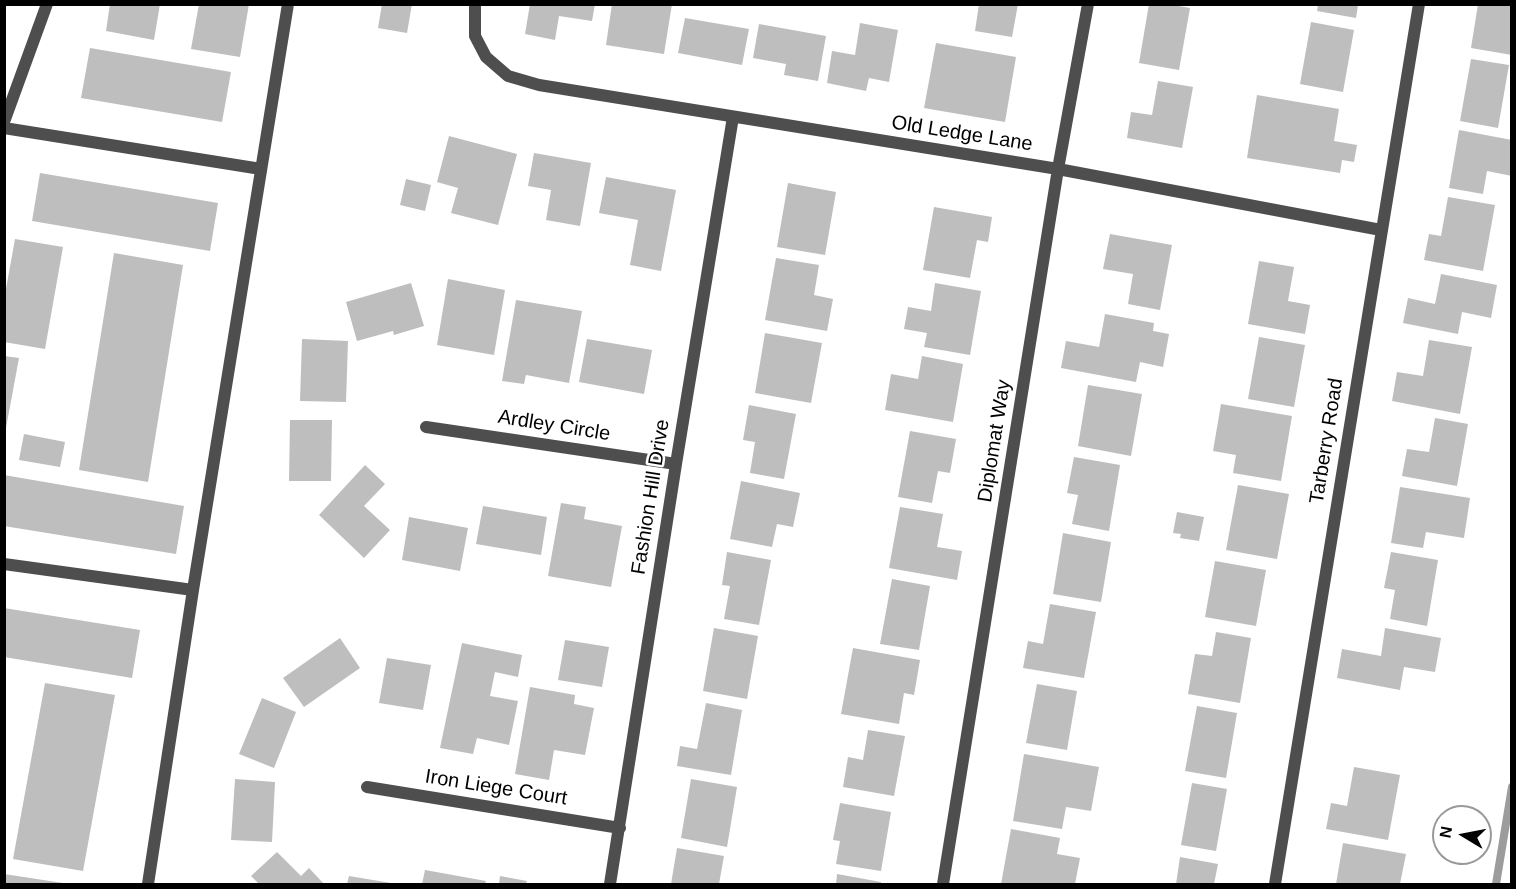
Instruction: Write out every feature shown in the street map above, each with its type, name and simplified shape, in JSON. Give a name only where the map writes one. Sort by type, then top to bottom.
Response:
[{"type":"street","points":[[4,122],[46,4]]},
{"type":"street","points":[[148,885],[193,590],[288,4]]},
{"type":"street","name":"Old Ledge Lane","points":[[475,4],[475,36],[486,57],[508,76],[535,84],[1058,169],[1381,230]]},
{"type":"street","name":"Diplomat Way","points":[[943,885],[1058,169],[1088,4]]},
{"type":"street","name":"Tarberry Road","points":[[1275,885],[1419,4]]},
{"type":"street","name":"Fashion Hill Drive","points":[[610,885],[675,464],[733,117]]},
{"type":"street","points":[[4,128],[261,170]]},
{"type":"street","name":"Ardley Circle","points":[[426,427],[675,464]]},
{"type":"street","points":[[4,564],[193,590]]},
{"type":"street","name":"Iron Liege Court","points":[[367,787],[620,828]]},
{"type":"building","points":[[110,4],[160,4],[154,40],[106,31]]},
{"type":"building","points":[[199,4],[249,4],[240,57],[191,49]]},
{"type":"building","points":[[382,4],[412,4],[407,33],[378,28]]},
{"type":"building","points":[[530,4],[595,4],[592,21],[559,16],[555,40],[525,34]]},
{"type":"building","points":[[612,4],[672,4],[664,54],[606,45]]},
{"type":"building","points":[[979,4],[1018,4],[1012,37],[975,31]]},
{"type":"building","points":[[1149,4],[1168,4],[1190,8],[1179,70],[1139,63]]},
{"type":"building","points":[[1478,4],[1512,4],[1512,55],[1471,48]]},
{"type":"building","points":[[1318,5],[1358,5],[1356,18],[1317,11]]},
{"type":"building","points":[[685,18],[749,29],[742,65],[678,53]]},
{"type":"building","points":[[1311,22],[1354,30],[1343,92],[1300,84]]},
{"type":"building","points":[[860,23],[898,30],[889,82],[869,78],[866,91],[827,83],[832,51],[855,55]]},
{"type":"building","points":[[759,24],[826,36],[818,81],[784,75],[786,64],[753,58]]},
{"type":"building","points":[[936,43],[1016,57],[1005,122],[924,108]]},
{"type":"building","points":[[90,48],[231,72],[222,122],[81,98]]},
{"type":"building","points":[[1471,59],[1509,65],[1498,128],[1460,121]]},
{"type":"building","points":[[1158,81],[1193,87],[1182,148],[1127,138],[1131,112],[1152,115]]},
{"type":"building","points":[[1257,95],[1339,109],[1334,141],[1357,145],[1354,162],[1342,160],[1340,173],[1247,158]]},
{"type":"building","points":[[1459,130],[1512,140],[1512,176],[1487,171],[1483,194],[1449,188]]},
{"type":"building","points":[[449,136],[517,154],[498,225],[451,213],[458,188],[437,182]]},
{"type":"building","points":[[534,153],[591,163],[580,226],[546,220],[551,190],[528,186]]},
{"type":"building","points":[[40,173],[218,203],[210,251],[32,221]]},
{"type":"building","points":[[606,177],[676,190],[661,271],[630,265],[638,220],[599,213]]},
{"type":"building","points":[[406,179],[431,185],[425,211],[400,205]]},
{"type":"building","points":[[788,183],[836,192],[825,255],[777,247]]},
{"type":"building","points":[[1448,197],[1495,205],[1483,271],[1424,260],[1429,234],[1441,236]]},
{"type":"building","points":[[934,207],[992,217],[988,242],[977,240],[970,278],[923,270]]},
{"type":"building","points":[[1110,234],[1172,245],[1160,310],[1128,304],[1133,274],[1103,269]]},
{"type":"building","points":[[15,239],[63,247],[45,349],[4,342],[4,300]]},
{"type":"building","points":[[114,253],[183,265],[148,482],[79,470]]},
{"type":"building","points":[[776,258],[819,265],[814,295],[833,299],[827,331],[765,320]]},
{"type":"building","points":[[1259,261],[1294,267],[1288,301],[1310,305],[1305,334],[1248,324]]},
{"type":"building","points":[[1441,274],[1497,285],[1491,318],[1462,312],[1458,334],[1403,323],[1408,298],[1435,304]]},
{"type":"building","points":[[448,279],[505,290],[494,355],[437,345]]},
{"type":"building","points":[[411,283],[424,326],[394,335],[393,331],[357,341],[346,302]]},
{"type":"building","points":[[935,283],[981,291],[970,355],[924,347],[927,333],[904,329],[908,307],[931,311]]},
{"type":"building","points":[[516,300],[582,311],[569,383],[526,375],[524,384],[502,381]]},
{"type":"building","points":[[1105,314],[1154,323],[1153,331],[1169,334],[1163,367],[1140,362],[1136,382],[1061,368],[1066,341],[1099,347]]},
{"type":"building","points":[[765,333],[822,343],[811,403],[755,393]]},
{"type":"building","points":[[1259,337],[1305,345],[1294,407],[1248,399]]},
{"type":"building","points":[[302,339],[348,341],[346,402],[300,401]]},
{"type":"building","points":[[587,339],[652,350],[644,394],[579,382]]},
{"type":"building","points":[[1429,340],[1472,347],[1460,414],[1392,401],[1397,372],[1423,376]]},
{"type":"building","points":[[4,356],[19,358],[6,428],[4,428]]},
{"type":"building","points":[[922,356],[963,364],[953,422],[885,410],[891,374],[918,379]]},
{"type":"building","points":[[1088,385],[1142,394],[1131,456],[1078,446]]},
{"type":"building","points":[[1221,404],[1292,416],[1281,481],[1233,473],[1236,455],[1213,451]]},
{"type":"building","points":[[749,405],[796,414],[784,479],[750,473],[755,442],[743,440]]},
{"type":"building","points":[[1435,418],[1468,424],[1457,486],[1402,476],[1407,449],[1429,452]]},
{"type":"building","points":[[290,420],[332,420],[331,481],[289,481]]},
{"type":"building","points":[[910,431],[956,439],[950,473],[938,471],[932,503],[898,497]]},
{"type":"building","points":[[24,434],[65,442],[60,467],[19,460]]},
{"type":"building","points":[[1074,457],[1120,465],[1109,531],[1072,524],[1078,495],[1067,493]]},
{"type":"building","points":[[365,465],[385,484],[364,506],[390,530],[364,558],[319,515]]},
{"type":"building","points":[[4,475],[184,506],[176,554],[4,526]]},
{"type":"building","points":[[741,481],[800,493],[793,527],[777,524],[772,547],[730,539]]},
{"type":"building","points":[[1238,485],[1289,494],[1277,559],[1226,550]]},
{"type":"building","points":[[1400,487],[1470,498],[1464,538],[1426,532],[1423,548],[1391,543]]},
{"type":"building","points":[[561,503],[586,507],[584,519],[622,526],[611,587],[548,576]]},
{"type":"building","points":[[483,506],[547,517],[541,555],[476,544]]},
{"type":"building","points":[[900,507],[943,514],[937,547],[962,551],[957,580],[889,568]]},
{"type":"building","points":[[1177,512],[1204,517],[1199,541],[1180,538],[1181,534],[1173,533]]},
{"type":"building","points":[[409,517],[468,528],[460,571],[402,560]]},
{"type":"building","points":[[1063,533],[1111,542],[1101,602],[1053,594]]},
{"type":"building","points":[[727,552],[771,560],[759,625],[724,619],[730,586],[722,585]]},
{"type":"building","points":[[1391,552],[1438,560],[1427,626],[1390,619],[1395,590],[1384,588]]},
{"type":"building","points":[[1215,561],[1266,570],[1256,626],[1205,617]]},
{"type":"building","points":[[892,579],[930,586],[919,650],[880,644]]},
{"type":"building","points":[[1050,604],[1096,612],[1084,678],[1023,668],[1028,641],[1043,644]]},
{"type":"building","points":[[4,608],[140,630],[132,678],[4,657]]},
{"type":"building","points":[[714,628],[758,636],[747,699],[703,691]]},
{"type":"building","points":[[1385,628],[1441,638],[1435,672],[1404,667],[1400,690],[1337,678],[1342,649],[1381,656]]},
{"type":"building","points":[[1216,632],[1251,638],[1240,703],[1188,694],[1195,654],[1212,656]]},
{"type":"building","points":[[340,638],[360,668],[304,707],[283,678]]},
{"type":"building","points":[[565,640],[609,647],[602,687],[558,680]]},
{"type":"building","points":[[462,643],[522,655],[518,677],[495,672],[490,696],[518,701],[509,745],[477,738],[473,754],[440,748]]},
{"type":"building","points":[[853,648],[920,660],[914,695],[904,693],[899,724],[841,714]]},
{"type":"building","points":[[387,658],[431,665],[423,710],[379,703]]},
{"type":"building","points":[[45,683],[115,695],[83,871],[13,859]]},
{"type":"building","points":[[1037,684],[1077,691],[1067,750],[1026,743]]},
{"type":"building","points":[[530,687],[575,695],[574,704],[594,708],[585,755],[554,750],[549,780],[515,774]]},
{"type":"building","points":[[262,698],[296,712],[274,768],[239,754]]},
{"type":"building","points":[[706,703],[742,710],[731,775],[677,766],[680,746],[697,749]]},
{"type":"building","points":[[1197,706],[1237,713],[1226,778],[1185,771]]},
{"type":"building","points":[[868,730],[905,736],[894,796],[843,787],[848,757],[863,760]]},
{"type":"building","points":[[1024,754],[1099,767],[1091,811],[1066,807],[1062,829],[1013,821]]},
{"type":"building","points":[[1354,767],[1400,775],[1388,840],[1326,829],[1331,803],[1347,806]]},
{"type":"building","points":[[235,779],[275,782],[272,842],[231,840]]},
{"type":"building","points":[[691,779],[737,787],[727,847],[681,838]]},
{"type":"building","points":[[1192,783],[1227,789],[1216,851],[1181,845]]},
{"type":"building","points":[[840,803],[891,812],[881,871],[836,864],[840,841],[833,840]]},
{"type":"building","points":[[1011,829],[1060,838],[1057,854],[1080,858],[1075,884],[1001,884]]},
{"type":"building","points":[[1343,843],[1406,854],[1400,884],[1336,884]]},
{"type":"building","points":[[677,848],[724,856],[719,884],[671,884]]},
{"type":"building","points":[[277,852],[301,876],[309,868],[324,884],[259,884],[251,876]]},
{"type":"building","points":[[1180,857],[1218,864],[1214,884],[1176,884]]},
{"type":"building","points":[[425,870],[486,881],[485,884],[422,884]]},
{"type":"building","points":[[4,874],[63,883],[63,884],[4,884]]},
{"type":"building","points":[[837,874],[881,882],[881,884],[836,884]]},
{"type":"building","points":[[349,876],[391,883],[391,884],[347,884]]},
{"type":"building","points":[[500,876],[527,881],[526,884],[499,884]]},
{"type":"waterway","points":[[1496,884],[1512,787]]}]
